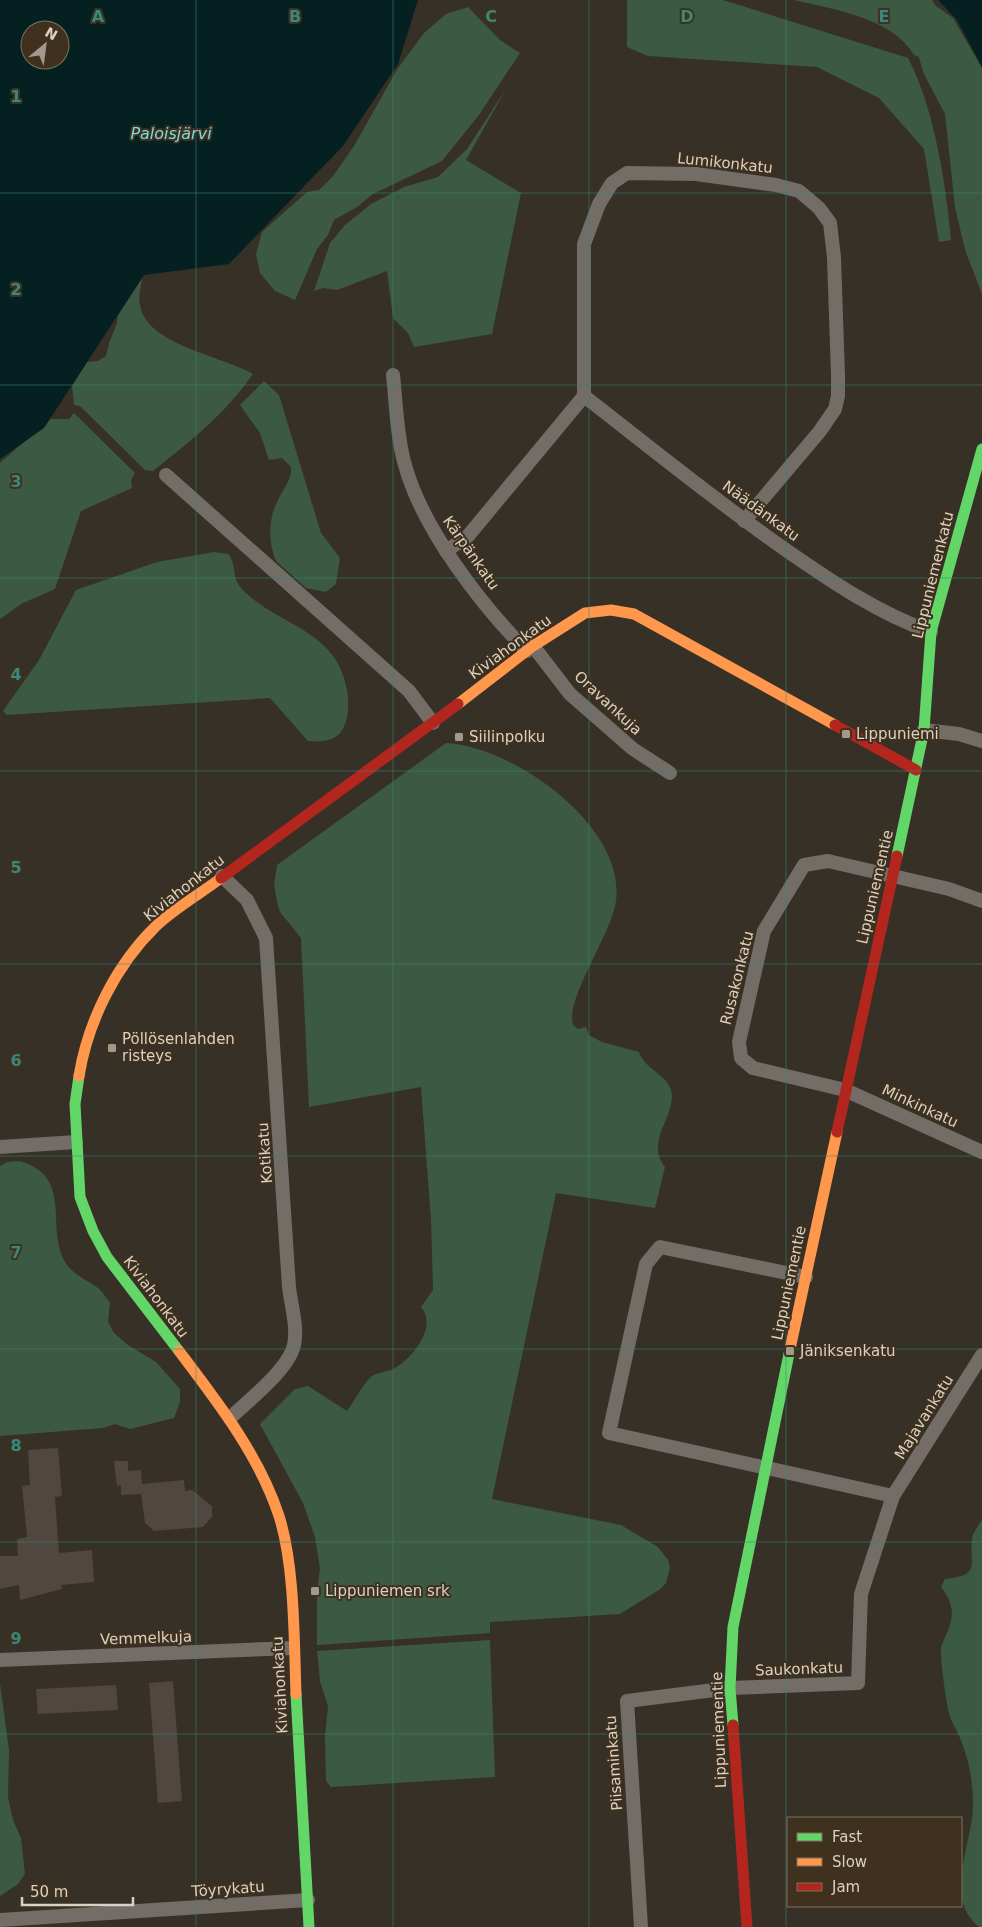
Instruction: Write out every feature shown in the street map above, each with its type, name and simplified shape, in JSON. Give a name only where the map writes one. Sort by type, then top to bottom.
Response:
[{"type":"street","name":"Lumikonkatu","points":[[584,396],[584,244],[599,204],[612,183],[627,174],[696,174],[799,190],[819,208],[830,223],[834,257],[838,396],[835,409],[820,431],[744,521]]},
{"type":"street","name":"Kärpänkatu","points":[[393,375],[405,465],[428,521],[446,551],[511,636],[530,649]]},
{"type":"street","points":[[446,551],[468,536],[584,396]]},
{"type":"street","name":"Näädänkatu","points":[[584,396],[744,521],[839,587],[898,620],[931,632]]},
{"type":"street","name":"Lippuniemenkatu","points":[[916,770],[924,730],[931,632],[982,449]]},
{"type":"street","points":[[166,475],[409,691],[433,723]]},
{"type":"street","name":"Kiviahonkatu","points":[[309,1927],[286,1551],[278,1517],[268,1490],[230,1418],[106,1257],[93,1232],[80,1197],[75,1104],[81,1067],[102,1000],[136,949],[157,925],[433,723],[530,649],[585,613],[611,610],[634,614],[916,770]]},
{"type":"street","name":"Oravankuja","points":[[530,649],[570,694],[633,750],[670,773]]},
{"type":"street","points":[[924,730],[959,734],[982,741]]},
{"type":"street","name":"Lippuniementie","points":[[747,1927],[730,1688],[734,1627],[764,1468],[916,770]]},
{"type":"street","name":"Rusakonkatu","points":[[845,1090],[754,1068],[741,1058],[739,1042],[764,931],[804,865],[828,861],[892,876]]},
{"type":"street","name":"Kotikatu","points":[[222,876],[247,900],[266,938],[289,1287],[295,1330],[294,1346],[276,1376],[230,1418]]},
{"type":"street","points":[[892,876],[948,889],[982,901]]},
{"type":"street","name":"Minkinkatu","points":[[845,1090],[982,1152]]},
{"type":"street","points":[[0,1147],[76,1142]]},
{"type":"street","points":[[806,1277],[660,1247],[646,1264],[609,1433],[893,1496]]},
{"type":"street","name":"Majavankatu","points":[[893,1496],[982,1355]]},
{"type":"street","name":"Saukonkatu","points":[[730,1688],[858,1682],[861,1594],[893,1496]]},
{"type":"street","name":"Vemmelkuja","points":[[0,1660],[292,1648]]},
{"type":"street","name":"Piisaminkatu","points":[[641,1927],[627,1701],[730,1688]]},
{"type":"street","name":"Töyrykatu","points":[[0,1920],[308,1900]]},
{"type":"green space","points":[[627,0],[723,0],[908,58],[925,99],[932,122],[946,195],[951,240],[939,242],[924,149],[879,98],[817,67],[648,56],[627,47]]},
{"type":"green space","points":[[794,0],[932,0],[936,6],[953,18],[982,68],[982,294],[965,250],[955,207],[945,114],[923,72],[919,57],[914,55],[904,42],[892,32],[877,24],[843,12]]},
{"type":"green space","points":[[468,7],[500,40],[520,53],[479,115],[442,161],[373,194],[357,207],[334,220],[328,235],[317,249],[295,300],[275,291],[260,273],[256,254],[262,232],[307,192],[319,190],[333,176],[354,146],[398,68],[424,33],[446,14]]},
{"type":"green space","points":[[506,89],[466,160],[521,193],[492,334],[414,347],[408,333],[393,318],[387,271],[337,290],[323,288],[314,291],[330,243],[345,225],[371,204],[404,187],[438,177],[467,149]]},
{"type":"green space","points":[[142,278],[139,295],[140,305],[145,319],[156,330],[170,340],[253,374],[219,415],[153,471],[145,470],[80,406],[74,405],[72,386],[87,362],[98,361],[106,356],[118,315]]},
{"type":"green space","points":[[264,381],[279,395],[321,533],[340,558],[336,584],[326,592],[306,588],[276,561],[273,554],[270,538],[272,515],[289,480],[291,467],[282,458],[269,460],[260,433],[240,405]]},
{"type":"green space","points":[[74,413],[135,473],[131,480],[132,488],[81,511],[55,589],[21,604],[0,619],[0,463],[50,419],[69,419]]},
{"type":"green space","points":[[214,552],[230,556],[236,579],[246,593],[260,605],[320,642],[332,655],[341,670],[348,699],[346,723],[337,736],[324,741],[308,741],[270,698],[7,715],[3,711],[39,660],[76,590],[157,562]]},
{"type":"green space","points":[[446,743],[473,748],[502,758],[532,775],[560,795],[584,819],[603,845],[614,873],[616,901],[606,931],[576,999],[572,1013],[573,1025],[578,1029],[586,1027],[589,1035],[602,1042],[639,1052],[647,1064],[668,1083],[672,1097],[671,1106],[659,1140],[660,1158],[665,1167],[655,1208],[556,1193],[492,1499],[621,1525],[658,1547],[668,1560],[670,1568],[666,1583],[659,1590],[620,1614],[490,1622],[490,1633],[317,1645],[317,1591],[320,1569],[315,1537],[303,1503],[260,1424],[295,1389],[308,1386],[347,1411],[372,1376],[395,1368],[416,1349],[425,1332],[427,1323],[426,1315],[421,1307],[433,1290],[431,1220],[421,1087],[309,1107],[301,938],[280,912],[274,885],[277,865]]},
{"type":"green space","points":[[19,1161],[36,1168],[47,1178],[55,1204],[57,1233],[65,1262],[76,1274],[100,1290],[110,1303],[108,1322],[114,1333],[128,1345],[156,1362],[180,1389],[180,1402],[174,1418],[130,1429],[115,1424],[103,1428],[0,1436],[0,1166],[7,1162]]},
{"type":"green space","points":[[982,1520],[982,1927],[979,1927],[968,1915],[962,1901],[962,1869],[972,1820],[972,1788],[966,1754],[950,1717],[945,1694],[941,1649],[951,1622],[952,1610],[949,1599],[941,1587],[945,1579],[964,1575],[969,1571],[972,1562],[972,1538]]},
{"type":"green space","points":[[490,1640],[495,1777],[331,1787],[326,1781],[325,1736],[328,1706],[320,1681],[317,1651]]},
{"type":"green space","points":[[0,1683],[9,1750],[8,1797],[13,1820],[21,1838],[25,1874],[18,1884],[0,1896]]},
{"type":"water","name":"Paloisjärvi","points":[[0,0],[418,0],[398,64],[343,146],[229,264],[144,275],[44,428],[0,459]]},
{"type":"water","points":[[938,0],[982,0],[982,67],[957,20]]},
{"type":"building","points":[[58,1448],[62,1496],[55,1497],[59,1553],[92,1550],[94,1582],[61,1585],[62,1589],[20,1600],[19,1585],[0,1589],[0,1556],[18,1556],[17,1539],[27,1537],[22,1486],[30,1485],[28,1450]]},
{"type":"building","points":[[114,1461],[128,1461],[128,1471],[141,1470],[142,1484],[184,1480],[185,1491],[192,1490],[212,1506],[212,1517],[203,1527],[154,1531],[145,1523],[141,1494],[121,1495],[121,1485],[117,1486]]},
{"type":"building","points":[[173,1681],[182,1801],[158,1803],[149,1683]]},
{"type":"building","points":[[116,1685],[118,1710],[38,1714],[36,1689]]},
{"type":"traffic: fast","points":[[897,856],[924,730],[931,632],[982,449]]},
{"type":"traffic: fast","points":[[79,1076],[75,1104],[80,1197],[93,1231],[107,1257],[179,1351]]},
{"type":"traffic: fast","points":[[733,1725],[730,1688],[733,1627],[790,1349]]},
{"type":"traffic: fast","points":[[296,1694],[309,1927]]},
{"type":"traffic: slow","points":[[458,704],[533,646],[585,613],[611,610],[634,614],[835,725]]},
{"type":"traffic: slow","points":[[79,1076],[83,1055],[97,1015],[116,976],[128,958],[163,919],[221,878]]},
{"type":"traffic: slow","points":[[790,1349],[837,1132]]},
{"type":"traffic: slow","points":[[179,1351],[222,1409],[249,1450],[271,1493],[279,1516],[291,1580],[296,1694]]},
{"type":"traffic: jam","points":[[221,878],[458,704]]},
{"type":"traffic: jam","points":[[835,725],[916,770]]},
{"type":"traffic: jam","points":[[837,1132],[897,856]]},
{"type":"traffic: jam","points":[[733,1725],[747,1927]]},
{"type":"place","name":"Lippuniemi","points":[[846,734]]},
{"type":"place","name":"Siilinpolku","points":[[459,737]]},
{"type":"place","name":"Pöllösenlahden risteys","points":[[112,1048]]},
{"type":"place","name":"Jäniksenkatu","points":[[790,1351]]},
{"type":"place","name":"Lippuniemen srk","points":[[315,1591]]}]
